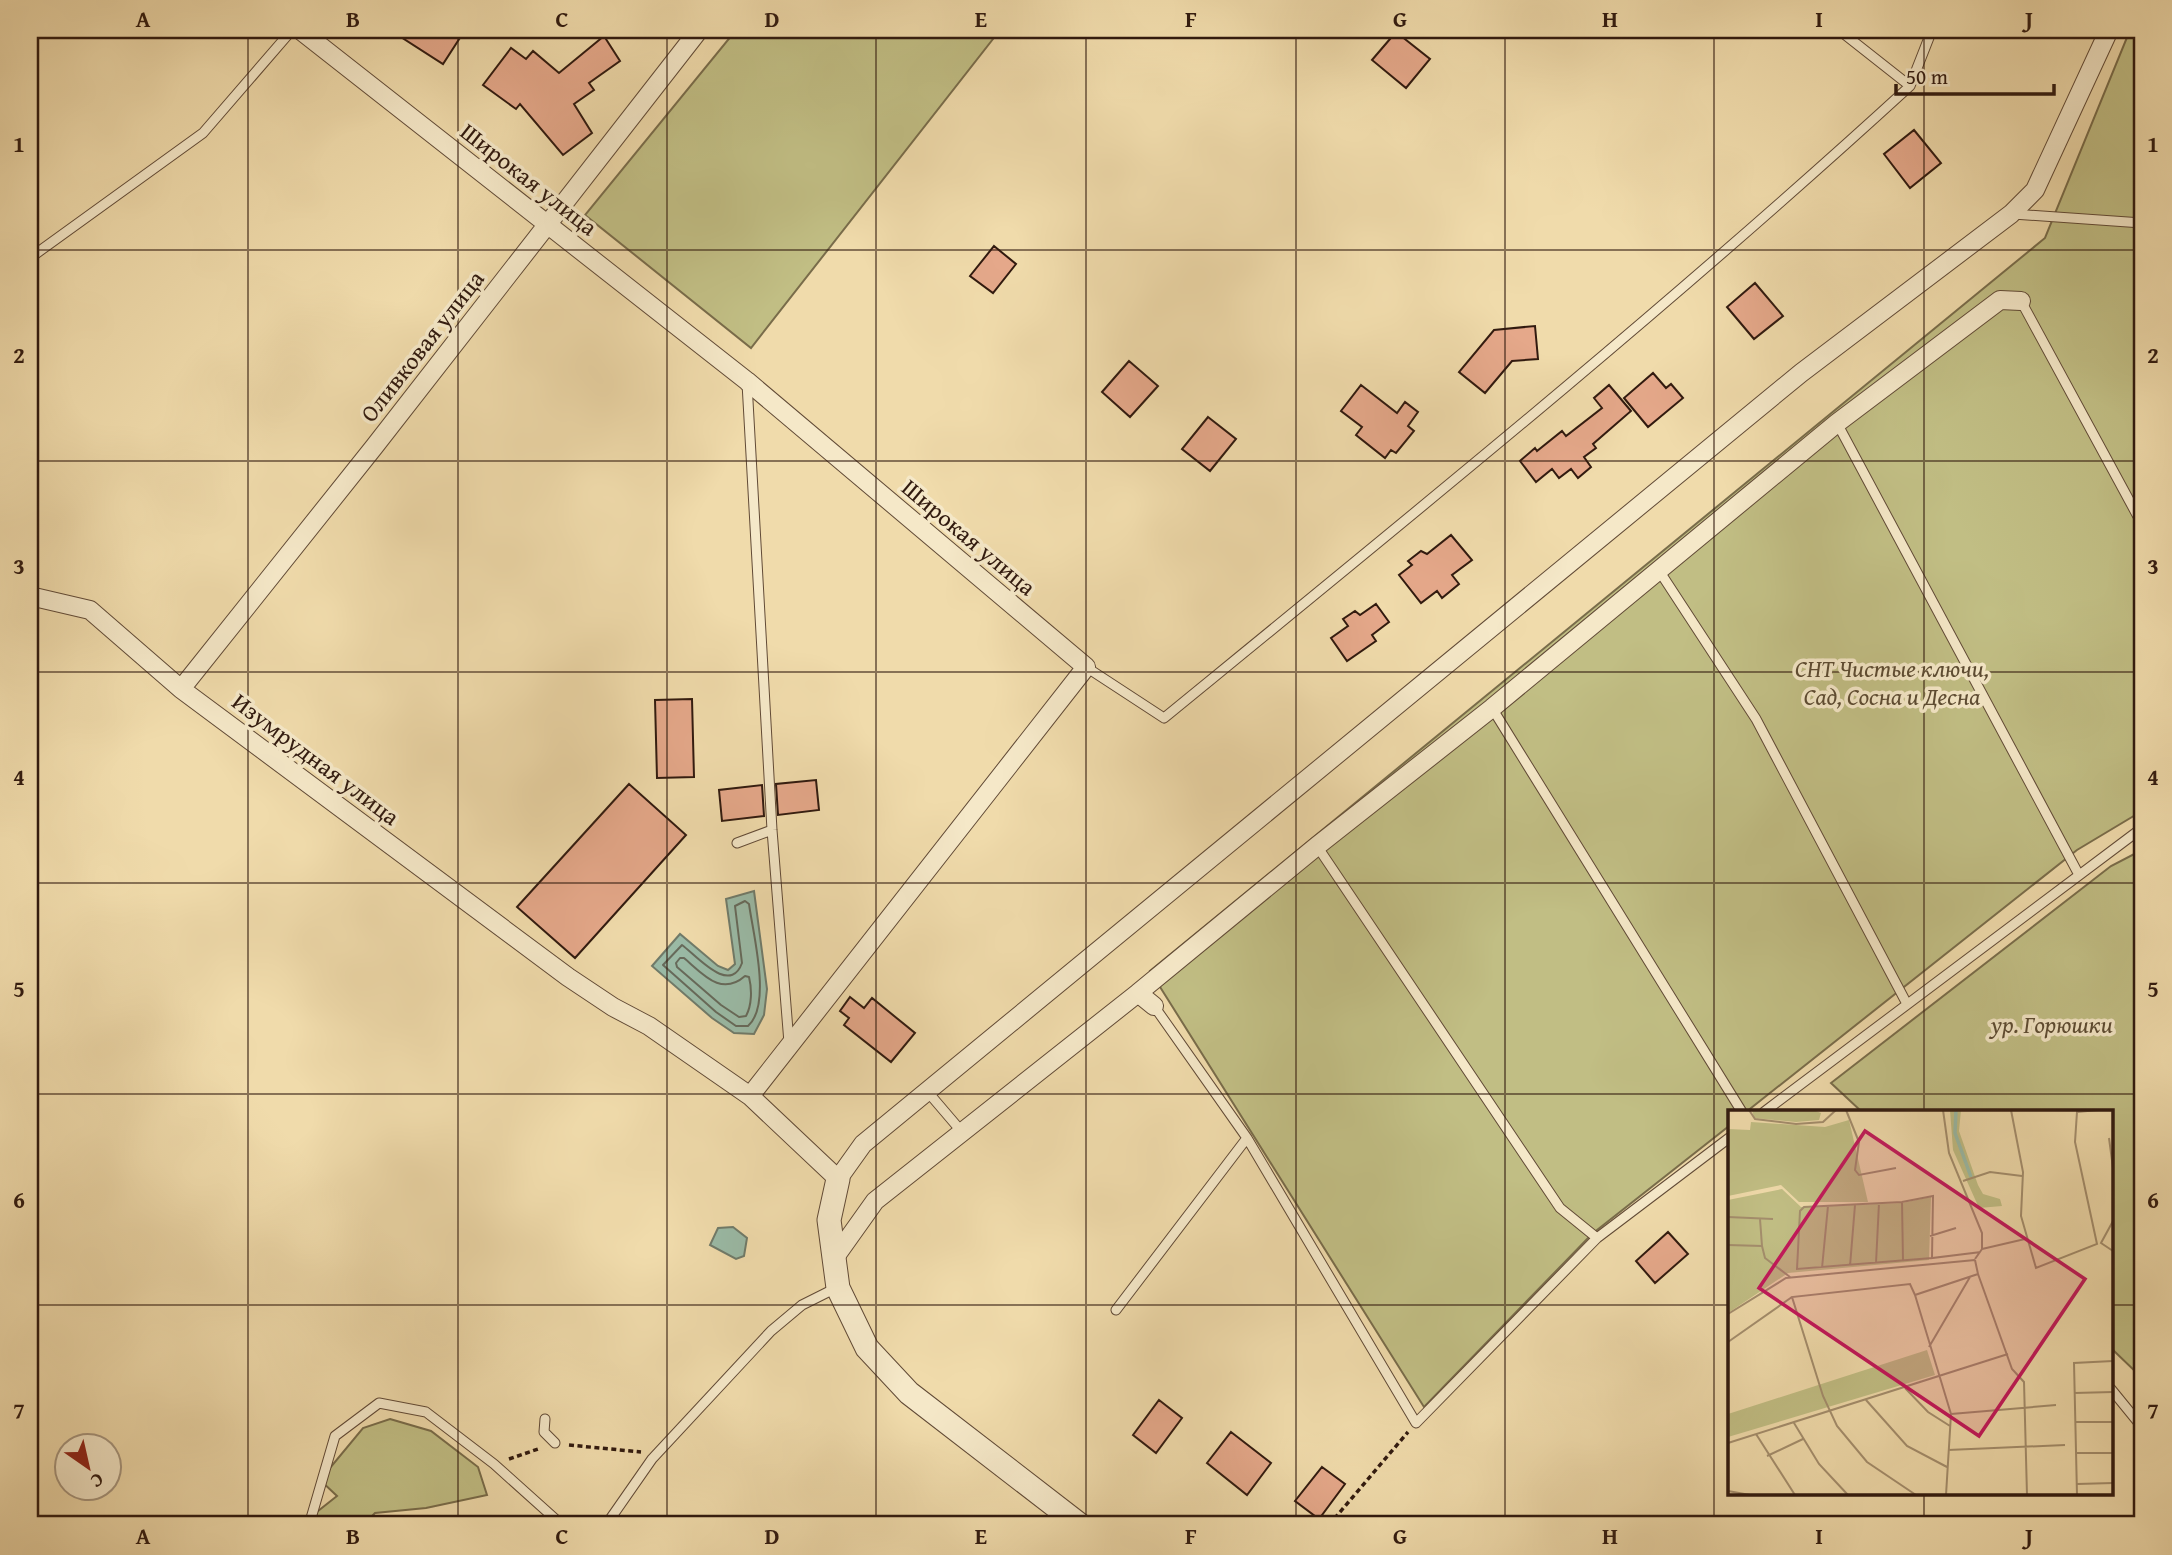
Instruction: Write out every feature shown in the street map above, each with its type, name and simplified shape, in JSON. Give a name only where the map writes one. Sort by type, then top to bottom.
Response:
[{"type":"street","name":"Широкая улица","points":[[300,30],[747,381],[1086,667]]},
{"type":"street","name":"Оливковая улица","points":[[181,689],[374,447],[699,30]]},
{"type":"street","points":[[1080,1525],[909,1394],[867,1348],[838,1288],[833,1260],[829,1220],[838,1180],[863,1144],[927,1091],[1801,373],[2011,214],[2035,190],[2109,30]]},
{"type":"street","points":[[833,1260],[875,1201],[1492,708],[1837,423],[2000,300],[2021,301]]},
{"type":"street","name":"Изумрудная улица","points":[[30,596],[90,610],[181,689],[568,977],[649,1027],[750,1096]]},
{"type":"street","points":[[838,1180],[750,1096],[1086,667]]},
{"type":"street","points":[[1138,993],[1154,1006]]},
{"type":"lane","points":[[30,258],[204,133],[292,30]]},
{"type":"lane","points":[[1839,30],[1910,86]]},
{"type":"lane","points":[[1086,667],[1164,718],[1400,525],[1808,179],[1910,86],[1932,30]]},
{"type":"lane","points":[[2011,214],[2142,223]]},
{"type":"lane","points":[[2021,301],[2142,524]]},
{"type":"lane","points":[[747,381],[772,830],[790,1045]]},
{"type":"lane","points":[[1837,423],[2079,875]]},
{"type":"lane","points":[[1658,569],[1756,719],[1907,1004]]},
{"type":"lane","points":[[1492,708],[1741,1110]]},
{"type":"lane","points":[[1767,1110],[2142,828]]},
{"type":"lane","points":[[737,843],[772,830]]},
{"type":"lane","points":[[1317,846],[1560,1208],[1597,1238]]},
{"type":"lane","points":[[1154,1006],[1247,1138],[1416,1423],[1597,1238],[1728,1139]]},
{"type":"lane","points":[[927,1091],[962,1132]]},
{"type":"lane","points":[[1116,1310],[1247,1138]]},
{"type":"lane","points":[[606,1525],[657,1454],[771,1331],[802,1305],[838,1288]]},
{"type":"lane","points":[[2112,1390],[2142,1426]]},
{"type":"lane","points":[[309,1525],[335,1436],[379,1403],[426,1412],[494,1464],[562,1525]]},
{"type":"lane","points":[[545,1419],[544,1432],[555,1443]]},
{"type":"path","points":[[1329,1525],[1416,1423]]},
{"type":"path","points":[[494,1464],[555,1443],[657,1454]]},
{"type":"green space","points":[[736,30],[1000,30],[751,348],[585,215]]},
{"type":"green space","name":"СНТ Чистые ключи, Сад, Сосна и Десна","points":[[2130,30],[2142,30],[2142,811],[2077,850],[1749,1110],[1728,1110],[1728,1127],[1592,1234],[1424,1407],[1150,971],[2045,238]]},
{"type":"green space","name":"ур. Горюшки","points":[[2142,850],[2142,1378],[2112,1349],[2112,1110],[1860,1110],[1831,1083],[2111,866]]},
{"type":"green space","points":[[390,1419],[431,1431],[478,1467],[487,1495],[426,1508],[375,1513],[363,1525],[305,1525],[337,1496],[320,1480],[363,1428]]},
{"type":"water","points":[[754,891],[767,989],[764,1015],[754,1034],[734,1033],[712,1018],[652,966],[680,934],[718,966],[728,970],[735,964],[726,899]]},
{"type":"water","points":[[733,1227],[747,1238],[744,1256],[736,1259],[710,1245],[718,1228]]},
{"type":"building","points":[[390,30],[465,30],[443,64]]},
{"type":"building","points":[[1396,32],[1430,59],[1406,88],[1372,60]]},
{"type":"building","points":[[604,36],[620,61],[589,83],[594,90],[574,104],[592,133],[563,155],[520,104],[516,109],[483,85],[511,48],[526,59],[533,51],[559,73]]},
{"type":"building","points":[[1914,130],[1941,163],[1910,188],[1884,154]]},
{"type":"building","points":[[994,246],[1016,264],[993,293],[970,276]]},
{"type":"building","points":[[1755,283],[1783,316],[1754,339],[1727,307]]},
{"type":"building","points":[[1535,326],[1538,359],[1512,361],[1485,393],[1459,372],[1494,330]]},
{"type":"building","points":[[1129,361],[1158,386],[1130,417],[1102,392]]},
{"type":"building","points":[[1653,373],[1666,388],[1671,384],[1683,398],[1648,427],[1624,398]]},
{"type":"building","points":[[1361,385],[1397,413],[1405,402],[1418,412],[1408,426],[1414,431],[1396,453],[1391,450],[1385,458],[1356,435],[1362,427],[1341,411]]},
{"type":"building","points":[[1609,385],[1631,411],[1593,444],[1596,448],[1584,457],[1591,467],[1578,478],[1571,469],[1559,478],[1552,469],[1536,482],[1520,461],[1562,431],[1566,436],[1602,408],[1594,398]]},
{"type":"building","points":[[1208,417],[1236,439],[1210,471],[1182,449]]},
{"type":"building","points":[[1451,535],[1472,560],[1452,575],[1459,584],[1442,598],[1437,591],[1421,603],[1399,575],[1412,565],[1408,561],[1421,551],[1427,554]]},
{"type":"building","points":[[1376,604],[1389,622],[1372,635],[1376,641],[1347,661],[1331,638],[1348,626],[1343,619],[1355,611],[1360,615]]},
{"type":"building","points":[[692,699],[694,777],[657,778],[655,700]]},
{"type":"building","points":[[816,780],[819,810],[778,815],[776,784]]},
{"type":"building","points":[[629,784],[686,835],[575,958],[517,907]]},
{"type":"building","points":[[762,785],[764,816],[722,821],[719,790]]},
{"type":"building","points":[[850,997],[864,1008],[872,998],[915,1033],[891,1062],[844,1025],[849,1018],[840,1011]]},
{"type":"building","points":[[1668,1232],[1688,1254],[1655,1283],[1636,1261]]},
{"type":"building","points":[[1159,1400],[1182,1418],[1156,1453],[1133,1435]]},
{"type":"building","points":[[1231,1432],[1271,1463],[1247,1495],[1207,1463]]},
{"type":"building","points":[[1322,1467],[1345,1484],[1319,1519],[1295,1501]]}]
